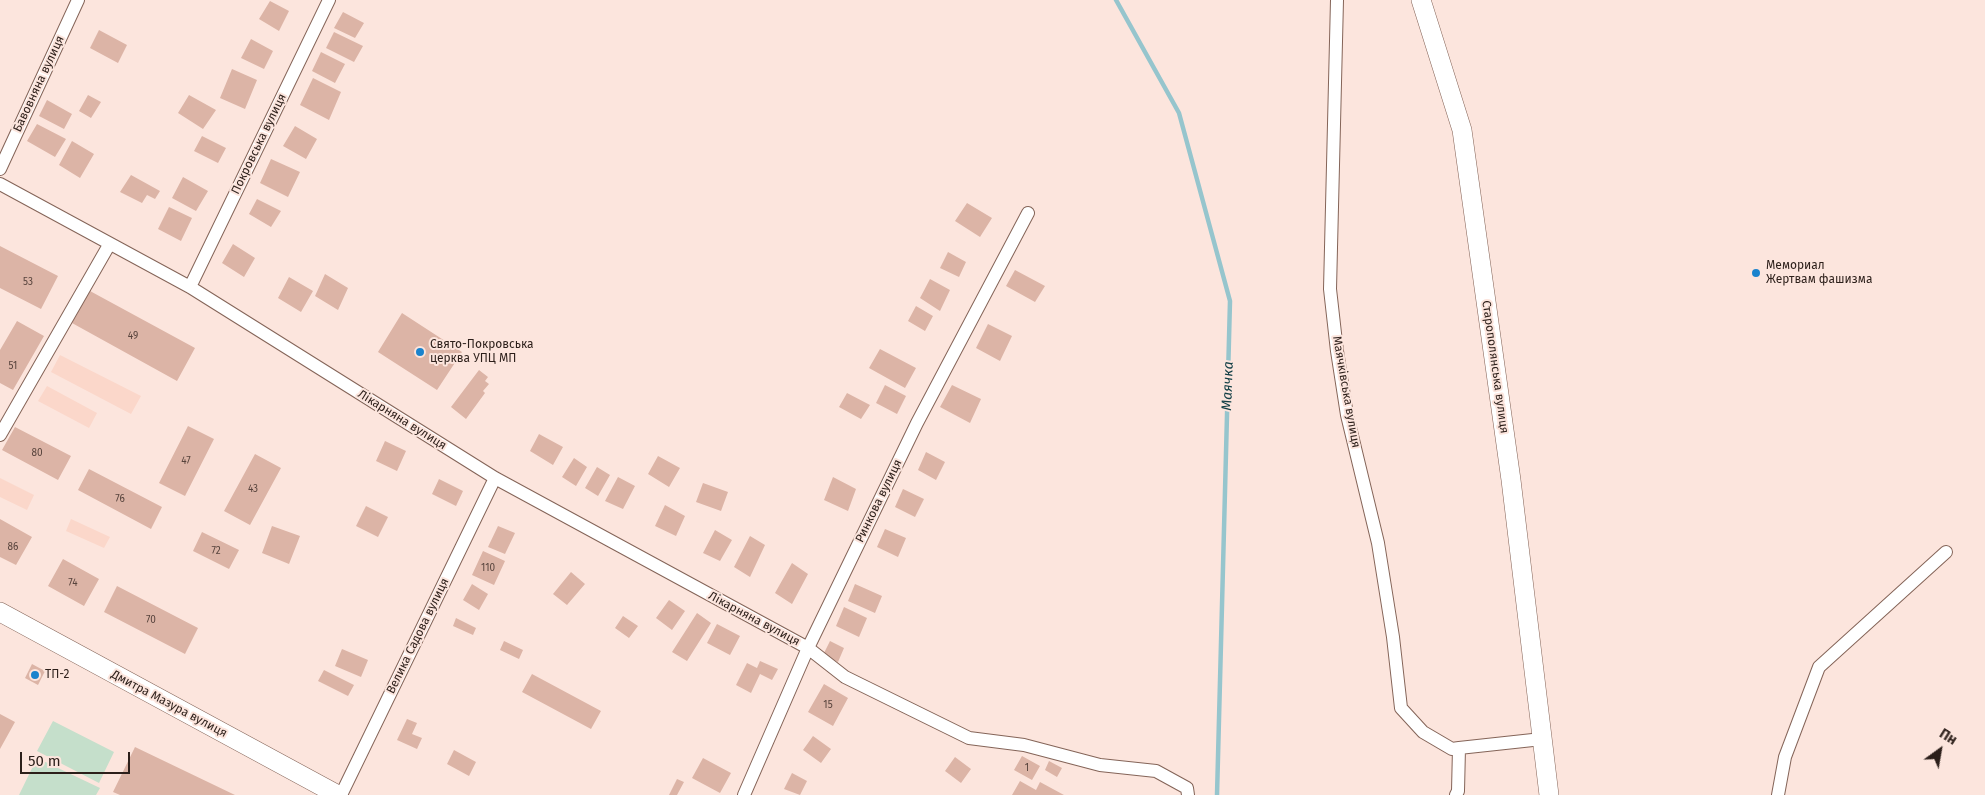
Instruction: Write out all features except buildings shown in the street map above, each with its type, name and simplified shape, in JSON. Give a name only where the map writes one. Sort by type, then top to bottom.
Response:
[{"type":"street","name":"Бавовняна вулиця","points":[[0,169],[78,0]]},
{"type":"street","name":"Покровська вулиця","points":[[190,287],[329,0]]},
{"type":"street","name":"Маячківська вулиця","points":[[1337,0],[1330,289],[1347,414],[1378,543],[1393,636],[1401,708],[1423,732],[1452,749],[1459,748]]},
{"type":"street","name":"Старополянська вулиця","points":[[1421,0],[1462,130],[1511,480],[1549,795]]},
{"type":"street","name":"Лікарняна вулиця","points":[[0,184],[109,245],[190,287],[494,478],[808,648],[845,677],[970,738],[1024,745],[1100,765],[1156,770],[1187,788],[1188,795]]},
{"type":"street","name":"Ринкова вулиця","points":[[744,795],[808,648],[917,423],[1028,213]]},
{"type":"street","points":[[0,435],[109,245]]},
{"type":"street","name":"Велика Садова вулиця","points":[[339,795],[494,478]]},
{"type":"street","points":[[1778,795],[1785,757],[1819,667],[1946,552]]},
{"type":"street","name":"Дмитра Мазура вулиця","points":[[0,612],[339,795]]},
{"type":"street","points":[[1456,795],[1458,791],[1459,748],[1542,739]]},
{"type":"shaded area","points":[[60,355],[141,396],[131,414],[51,372]]},
{"type":"shaded area","points":[[47,386],[97,413],[89,428],[38,401]]},
{"type":"shaded area","points":[[0,478],[34,495],[27,510],[0,497]]},
{"type":"shaded area","points":[[71,519],[110,537],[104,548],[66,531]]},
{"type":"green space","points":[[53,721],[114,752],[99,783],[37,751]]},
{"type":"green space","points":[[37,758],[100,788],[96,795],[19,795]]},
{"type":"waterway","name":"Маячка","points":[[1116,0],[1179,113],[1230,301],[1217,795]]},
{"type":"place","name":"Мемориал Жертвам фашизма","points":[[1756,273]]},
{"type":"place","name":"Свято-Покровська церква УПЦ МП","points":[[420,352]]},
{"type":"place","name":"ТП-2","points":[[35,675]]}]
